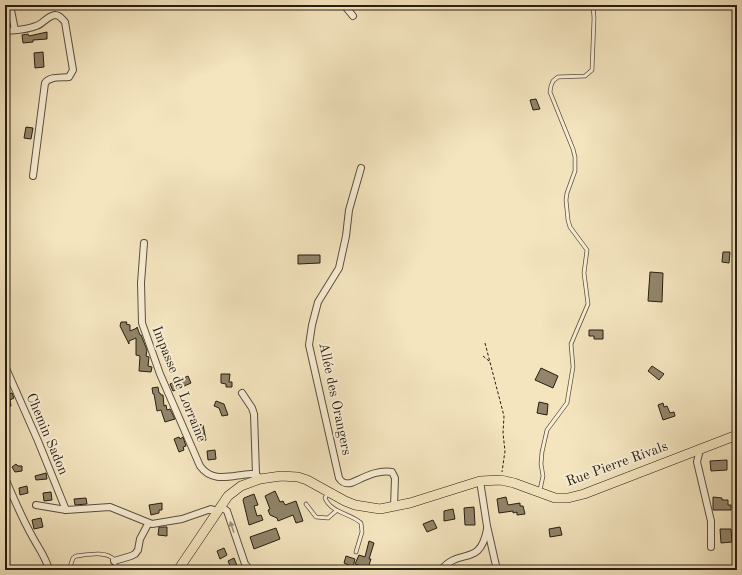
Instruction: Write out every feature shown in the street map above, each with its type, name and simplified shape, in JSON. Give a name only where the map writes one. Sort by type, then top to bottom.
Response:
[{"type":"main road","name":"Rue Pierre Rivals","points":[[178,570],[218,508],[228,496],[241,486],[258,477],[298,477],[307,480],[345,501],[361,507],[380,510],[480,481],[501,480],[514,483],[555,498],[568,498],[584,494],[737,435]]},
{"type":"street","points":[[10,5],[15,30]]},
{"type":"street","points":[[344,5],[353,16]]},
{"type":"street","points":[[5,31],[36,26],[49,17],[55,15],[60,16],[64,22],[73,70],[69,77],[51,78],[45,83],[33,176]]},
{"type":"street","name":"Allée des Orangers","points":[[361,168],[349,210],[346,236],[339,268],[318,302],[312,324],[309,345],[341,481],[347,484],[376,473],[386,471],[392,472],[396,478],[394,507]]},
{"type":"street","name":"Impasse de Lorraine","points":[[144,243],[141,283],[142,323],[160,374],[200,466],[211,476],[219,477],[239,474],[258,477]]},
{"type":"street","name":"Chemin Sadon","points":[[5,366],[66,510]]},
{"type":"street","points":[[242,393],[252,408],[254,414],[258,477]]},
{"type":"street","points":[[700,449],[697,462],[711,521],[711,547]]},
{"type":"street","points":[[5,478],[31,535],[48,563],[49,570]]},
{"type":"street","points":[[480,481],[487,526],[497,570]]},
{"type":"street","points":[[36,505],[66,510],[110,507],[148,524],[182,520],[211,508],[218,508],[227,511],[245,564],[250,570]]},
{"type":"street","points":[[114,561],[135,554],[138,550],[140,539],[148,524]]},
{"type":"street","points":[[441,570],[450,562],[470,555],[479,549],[484,540],[487,526]]},
{"type":"lane","points":[[540,493],[543,476],[541,464],[542,452],[547,430],[567,403],[573,367],[571,344],[588,304],[584,273],[587,250],[570,228],[567,206],[567,192],[575,171],[575,157],[550,92],[553,81],[558,77],[585,76],[592,70],[593,5]]},
{"type":"lane","points":[[328,492],[325,498],[327,503],[336,511],[361,523],[362,532],[356,552]]},
{"type":"lane","points":[[306,504],[316,517],[328,518],[336,511]]},
{"type":"lane","points":[[69,570],[73,558],[76,556],[98,554],[111,557],[114,561],[116,570]]},
{"type":"path","points":[[485,342],[504,416],[503,433],[505,451],[501,480]]},
{"type":"path","points":[[483,356],[490,362]]},
{"type":"building","points":[[47,32],[47,39],[33,40],[33,42],[23,43],[22,35],[28,34],[29,36]]},
{"type":"building","points":[[43,52],[44,67],[35,68],[34,53]]},
{"type":"building","points":[[536,99],[540,109],[533,110],[530,100]]},
{"type":"building","points":[[26,127],[33,128],[31,139],[24,138]]},
{"type":"building","points":[[723,252],[730,252],[729,263],[722,262]]},
{"type":"building","points":[[298,255],[320,255],[320,263],[298,264]]},
{"type":"building","points":[[650,272],[663,273],[662,302],[648,301]]},
{"type":"building","points":[[121,322],[127,322],[126,324],[130,325],[130,331],[137,327],[147,350],[146,356],[149,357],[148,366],[152,367],[151,372],[139,371],[140,356],[136,355],[136,338],[129,341],[129,344],[120,326]]},
{"type":"building","points":[[589,330],[603,330],[603,339],[594,339],[594,336],[589,336]]},
{"type":"building","points":[[652,366],[664,374],[659,380],[648,371]]},
{"type":"building","points":[[541,368],[558,376],[553,388],[535,380]]},
{"type":"building","points":[[221,374],[230,374],[229,382],[232,382],[232,387],[226,387],[226,384],[221,383]]},
{"type":"building","points":[[188,376],[191,383],[173,391],[170,384]]},
{"type":"building","points":[[158,387],[159,393],[163,395],[164,406],[166,405],[167,410],[170,409],[175,419],[165,422],[161,410],[157,411],[152,388]]},
{"type":"building","points":[[7,388],[8,394],[12,393],[14,398],[10,400],[11,406],[5,408],[5,389]]},
{"type":"building","points":[[216,401],[224,404],[228,415],[222,416],[219,408],[214,406]]},
{"type":"building","points":[[539,402],[548,404],[547,415],[537,413]]},
{"type":"building","points":[[663,403],[664,407],[667,406],[670,413],[674,412],[675,416],[663,420],[658,405]]},
{"type":"building","points":[[203,425],[206,440],[198,442],[197,437],[195,437],[193,426]]},
{"type":"building","points":[[179,437],[180,439],[183,437],[186,446],[183,447],[184,450],[179,452],[174,439]]},
{"type":"building","points":[[215,450],[216,459],[208,460],[207,451]]},
{"type":"building","points":[[727,460],[727,470],[711,471],[710,461]]},
{"type":"building","points":[[16,464],[18,466],[22,466],[22,471],[15,472],[12,467]]},
{"type":"building","points":[[46,473],[47,479],[36,480],[35,476]]},
{"type":"building","points":[[27,486],[28,493],[20,495],[19,488]]},
{"type":"building","points":[[275,491],[280,502],[283,501],[285,505],[296,501],[303,521],[296,523],[293,515],[278,521],[277,518],[270,515],[268,510],[270,509],[265,496]]},
{"type":"building","points":[[51,492],[52,500],[44,501],[43,493]]},
{"type":"building","points":[[254,494],[258,505],[254,506],[257,516],[261,515],[263,520],[249,525],[243,500],[244,498]]},
{"type":"building","points":[[506,497],[508,505],[520,503],[520,506],[523,506],[525,514],[517,515],[517,512],[513,513],[513,511],[499,513],[497,499]]},
{"type":"building","points":[[713,497],[728,500],[728,505],[731,505],[731,510],[713,510]]},
{"type":"building","points":[[86,498],[87,504],[75,505],[74,499]]},
{"type":"building","points":[[162,503],[162,510],[159,510],[159,513],[151,515],[149,505]]},
{"type":"building","points":[[474,507],[475,525],[465,525],[464,508]]},
{"type":"building","points":[[453,509],[455,519],[444,521],[444,511]]},
{"type":"building","points":[[41,518],[43,527],[34,529],[32,520]]},
{"type":"building","points":[[433,520],[437,528],[427,532],[423,524]]},
{"type":"building","points":[[159,527],[167,527],[167,536],[158,535]]},
{"type":"building","points":[[560,527],[562,535],[550,537],[549,529]]},
{"type":"building","points":[[276,528],[280,539],[254,549],[250,537]]},
{"type":"building","points":[[720,529],[731,529],[732,542],[721,543]]},
{"type":"building","points":[[369,541],[374,543],[368,568],[355,564],[359,555],[365,557]]},
{"type":"building","points":[[224,548],[227,555],[220,559],[217,551]]},
{"type":"building","points":[[346,556],[355,559],[353,567],[344,563]]},
{"type":"building","points":[[234,558],[238,568],[232,570],[228,561]]}]
